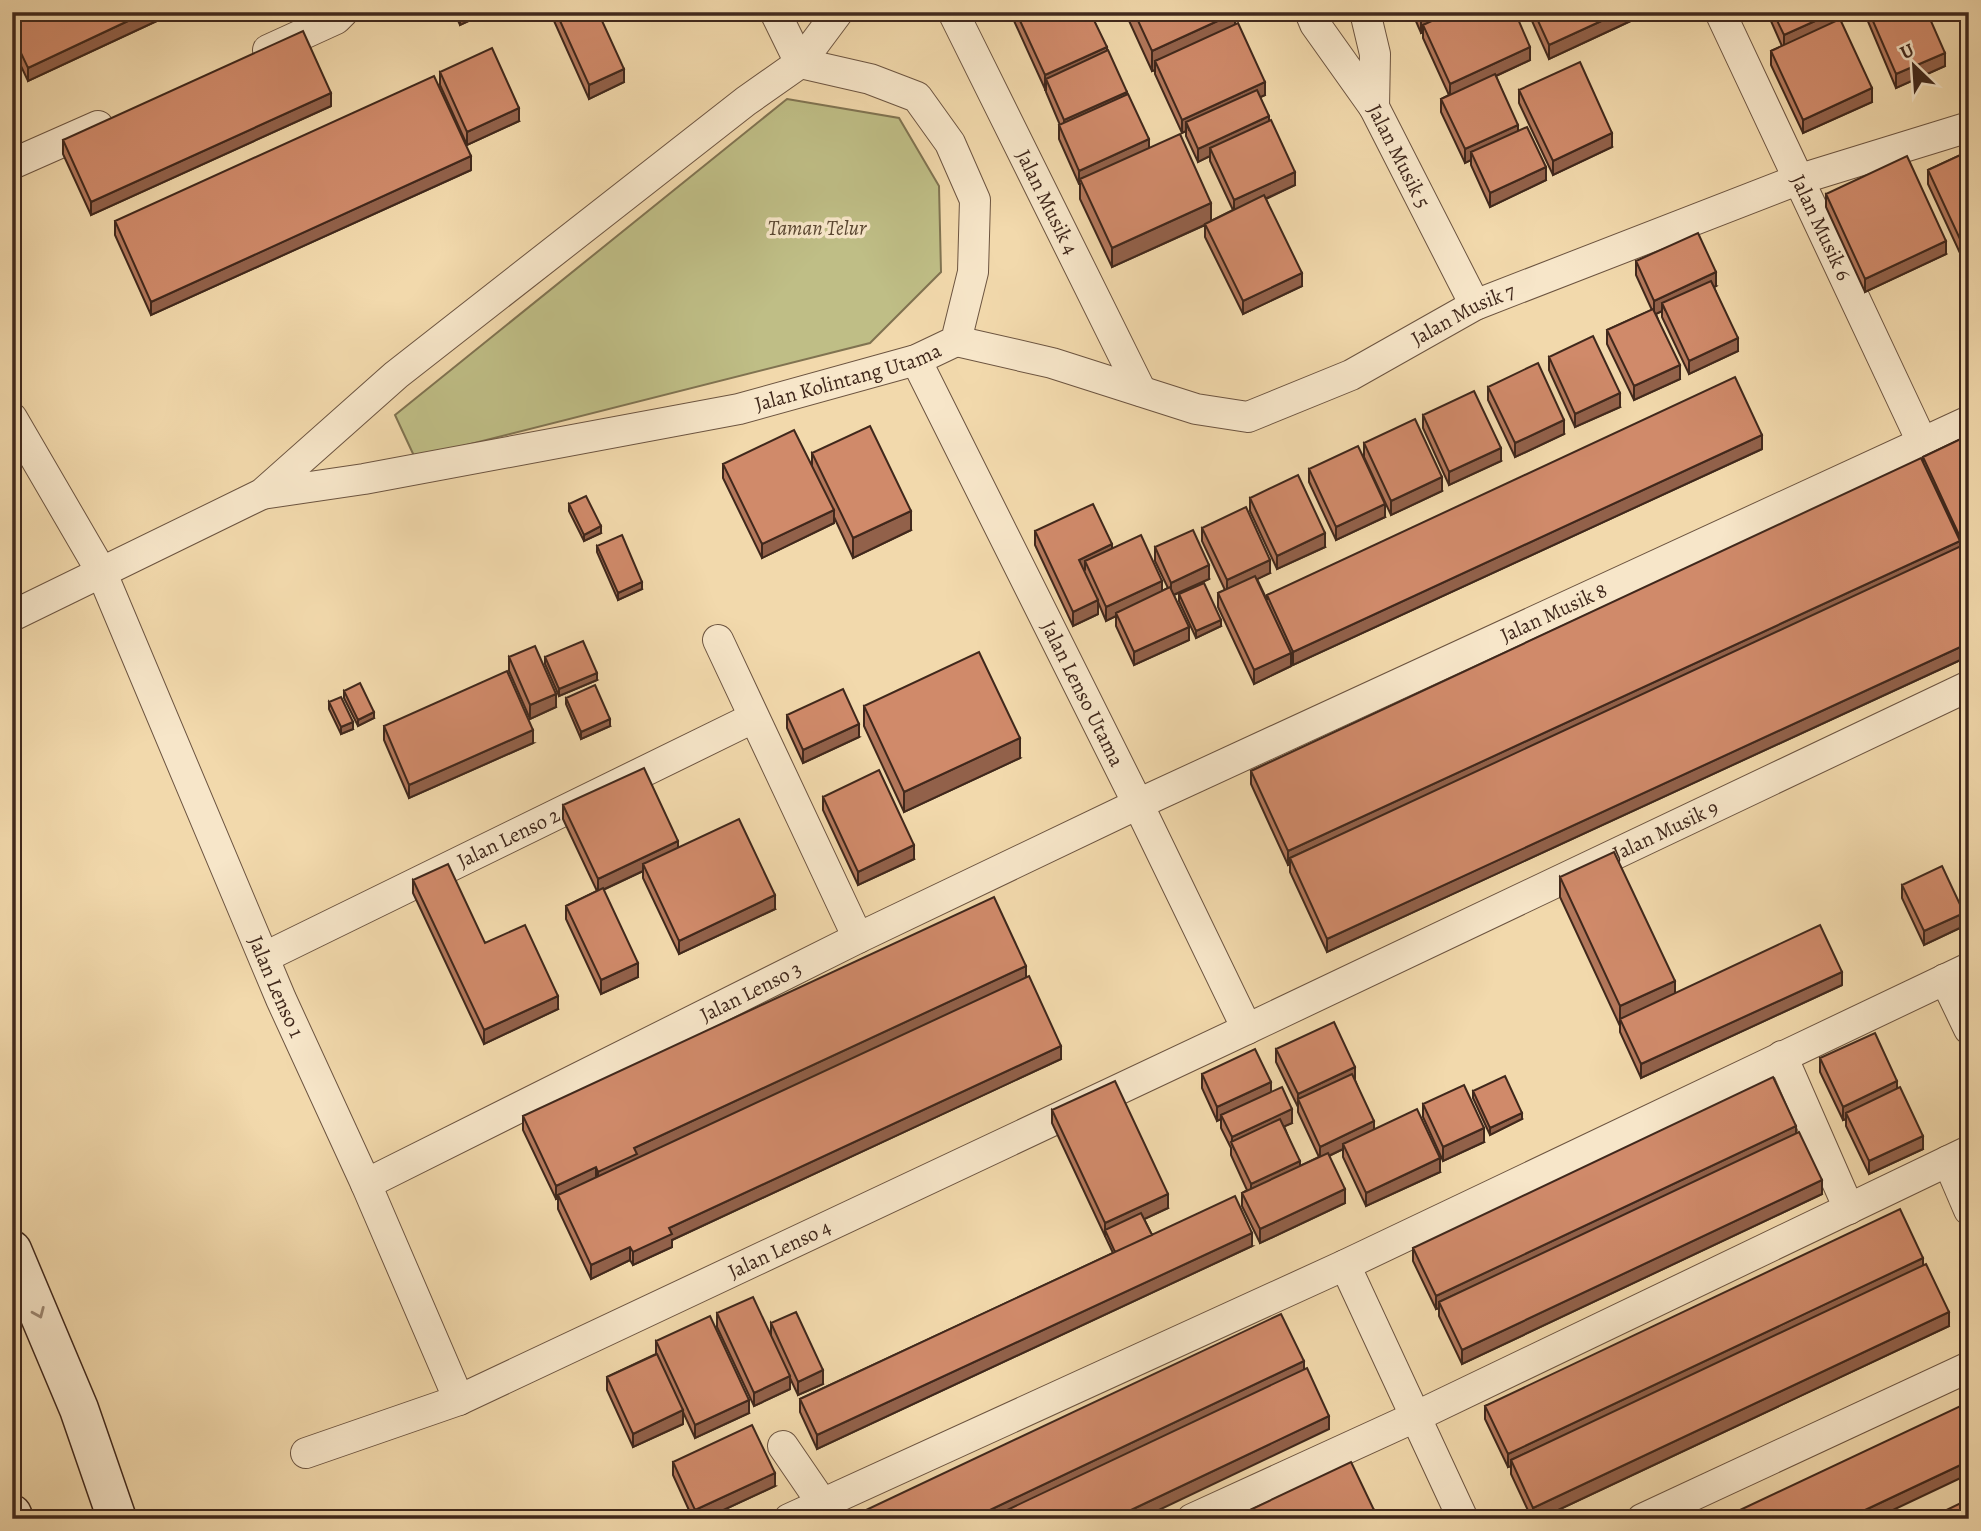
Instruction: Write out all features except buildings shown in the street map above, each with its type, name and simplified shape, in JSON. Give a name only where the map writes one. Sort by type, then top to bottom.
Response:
[{"type":"main road","points":[[12,1250],[79,1409],[117,1519]]},
{"type":"street","points":[[248,58],[335,19],[343,12]]},
{"type":"street","points":[[775,12],[800,63],[838,12]]},
{"type":"street","name":"Jalan Musik 4","points":[[953,12],[1141,391]]},
{"type":"street","name":"Jalan Musik 5","points":[[1310,12],[1315,24],[1374,107],[1475,305]]},
{"type":"street","points":[[1365,12],[1375,54],[1374,107]]},
{"type":"street","name":"Jalan Musik 6","points":[[1720,12],[1923,444]]},
{"type":"street","name":"Jalan Kolintang Utama","points":[[12,616],[262,494],[396,375],[746,101],[800,63],[870,79],[917,97],[950,143],[975,200],[973,272],[956,341],[916,360],[739,409],[363,479],[262,494]]},
{"type":"street","points":[[12,164],[124,114]]},
{"type":"street","name":"Jalan Musik 7","points":[[956,341],[1052,363],[1196,409],[1248,418],[1351,375],[1475,305],[1797,180],[1969,127]]},
{"type":"street","name":"Jalan Lenso Utama","points":[[916,360],[1247,1029]]},
{"type":"street","name":"Jalan Lenso 1","points":[[12,418],[102,571],[281,999],[366,1184],[459,1399]]},
{"type":"street","name":"Jalan Musik 8","points":[[1138,804],[1969,421]]},
{"type":"street","points":[[718,640],[858,938]]},
{"type":"street","name":"Jalan Musik 9","points":[[1247,1029],[1969,686]]},
{"type":"street","name":"Jalan Lenso 2","points":[[265,957],[753,718]]},
{"type":"street","name":"Jalan Lenso 3","points":[[366,1184],[858,938],[1138,804]]},
{"type":"street","points":[[789,1519],[826,1511],[1957,973],[1969,1029]]},
{"type":"street","name":"Jalan Lenso 4","points":[[306,1453],[459,1399],[1247,1029]]},
{"type":"street","points":[[1782,1056],[1849,1209]]},
{"type":"street","points":[[1192,1519],[1415,1417],[1958,1156],[1969,1210]]},
{"type":"street","points":[[1345,1265],[1463,1519]]},
{"type":"street","points":[[1642,1519],[1969,1367]]},
{"type":"street","points":[[783,1446],[826,1511]]},
{"type":"green space","name":"Taman Telur","points":[[787,99],[899,118],[939,186],[941,272],[870,343],[415,458],[395,415]]}]
